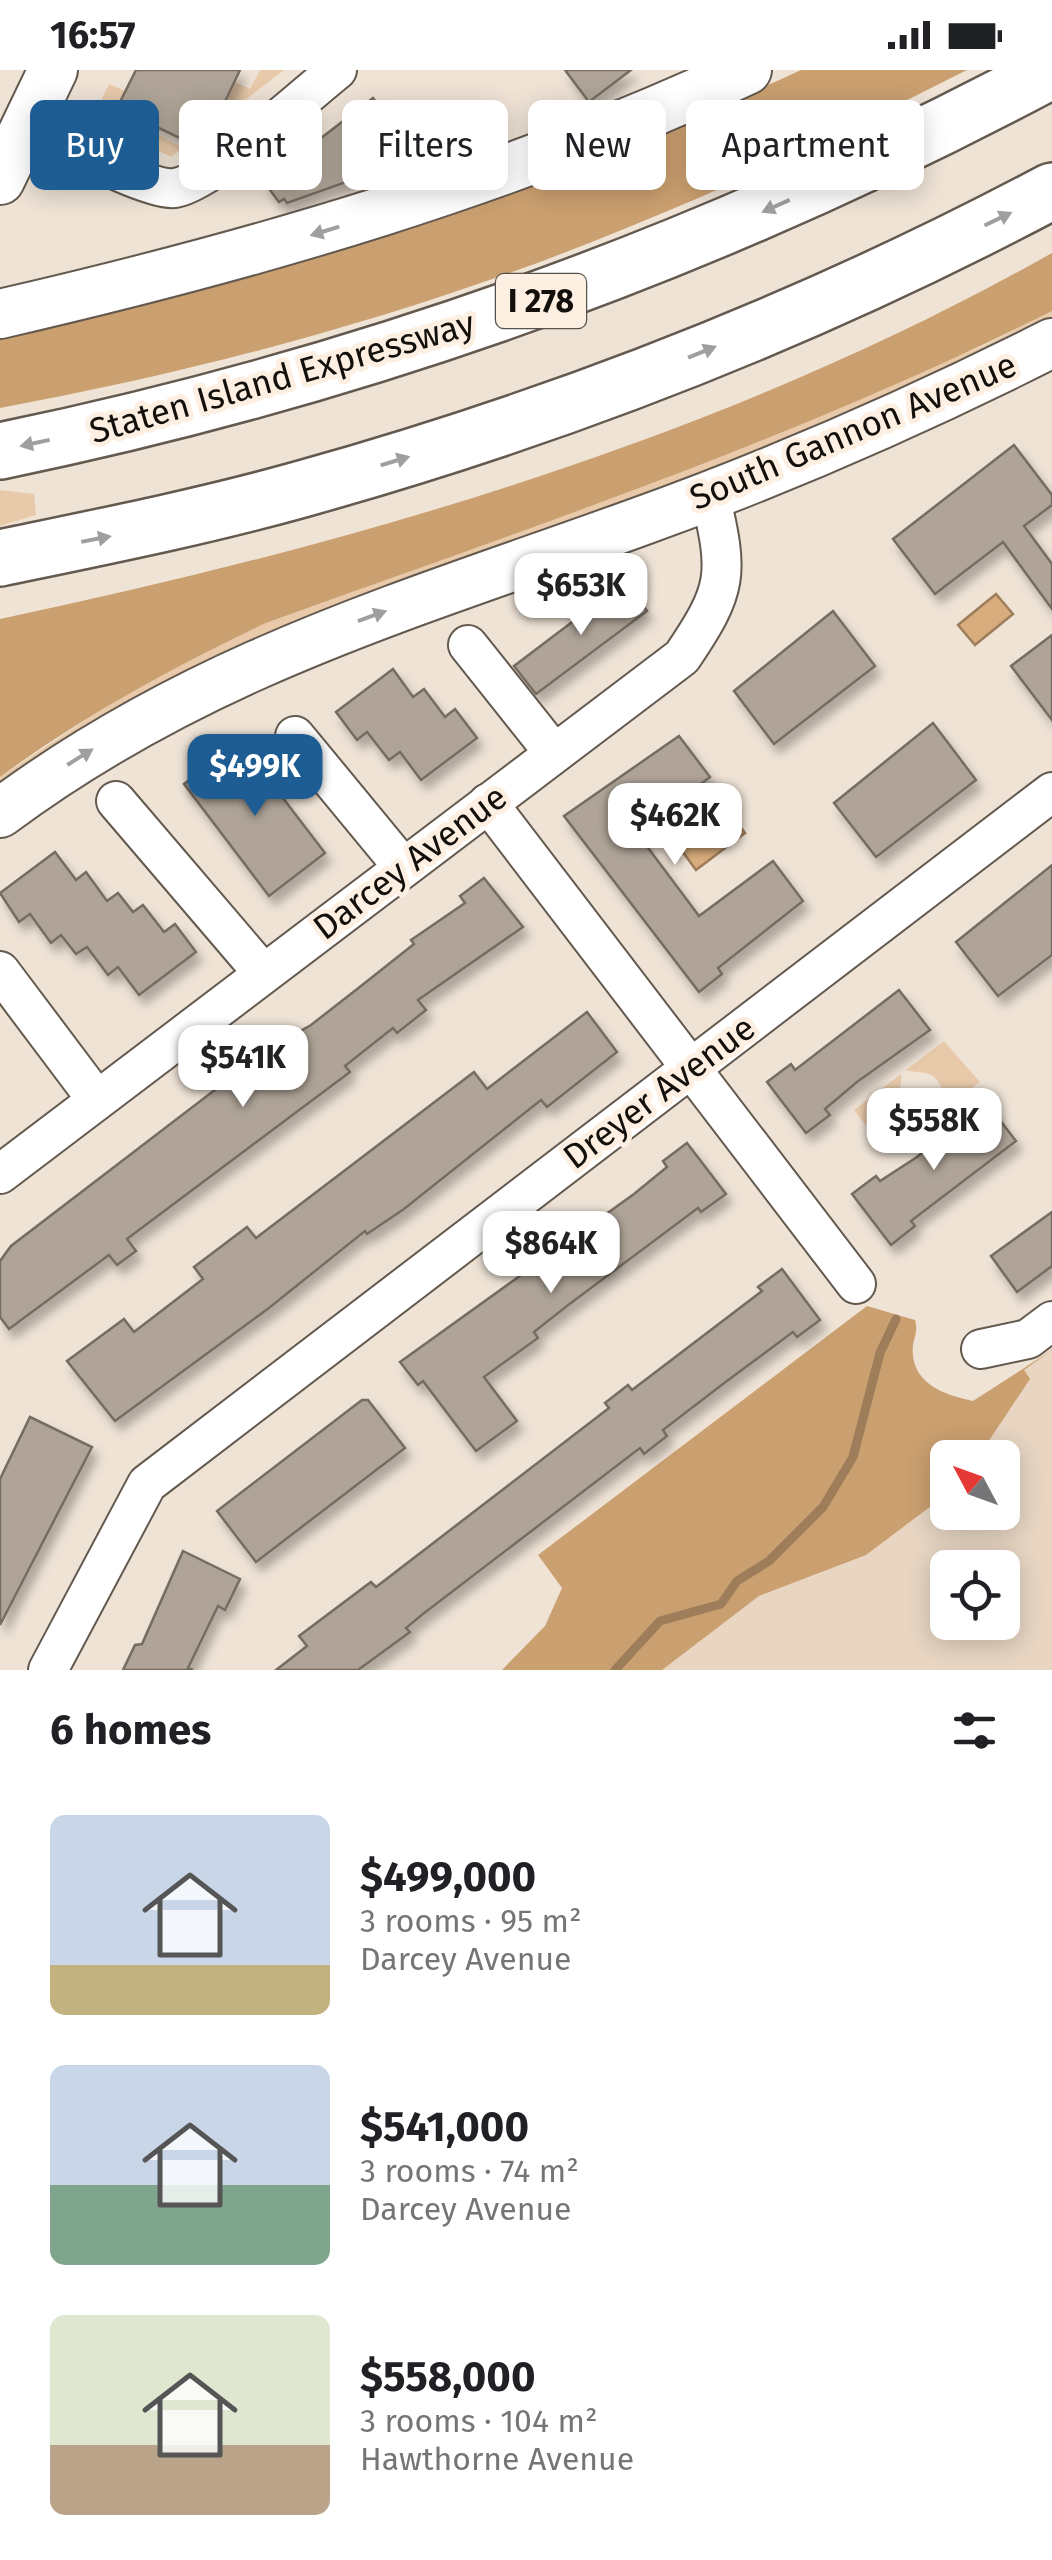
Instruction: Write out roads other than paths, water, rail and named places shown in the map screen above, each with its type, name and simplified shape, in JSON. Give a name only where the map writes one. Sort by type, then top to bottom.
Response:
[{"type":"highway","name":"Staten Island Expressway","points":[[0,451],[206,405],[502,315],[781,204],[1052,70]]},
{"type":"highway","points":[[0,558],[302,489],[573,402],[801,311],[1052,190]]},
{"type":"main road","points":[[0,180],[53,70]]},
{"type":"main road","points":[[0,314],[210,264],[344,225],[522,163],[747,70]]},
{"type":"main road","name":"South Gannon Avenue","points":[[0,813],[140,720],[277,652],[710,495],[855,436],[1052,343]]},
{"type":"street","points":[[26,126],[152,185],[175,188],[204,174],[337,70]]},
{"type":"street","name":"Darcey Avenue","points":[[0,1174],[682,657],[714,609],[724,574],[710,495]]},
{"type":"street","points":[[468,645],[554,753]]},
{"type":"street","points":[[295,736],[403,867]]},
{"type":"street","name":"Dreyer Avenue","points":[[48,1670],[146,1484],[1052,792]]},
{"type":"street","points":[[116,801],[264,974]]},
{"type":"street","points":[[488,802],[856,1284]]},
{"type":"street","points":[[0,971],[97,1100]]},
{"type":"street","points":[[980,1349],[1028,1339],[1052,1321]]},
{"type":"waterway","points":[[615,1670],[660,1621],[721,1604],[737,1581],[769,1561],[823,1507],[853,1457],[880,1353],[896,1319]]}]
